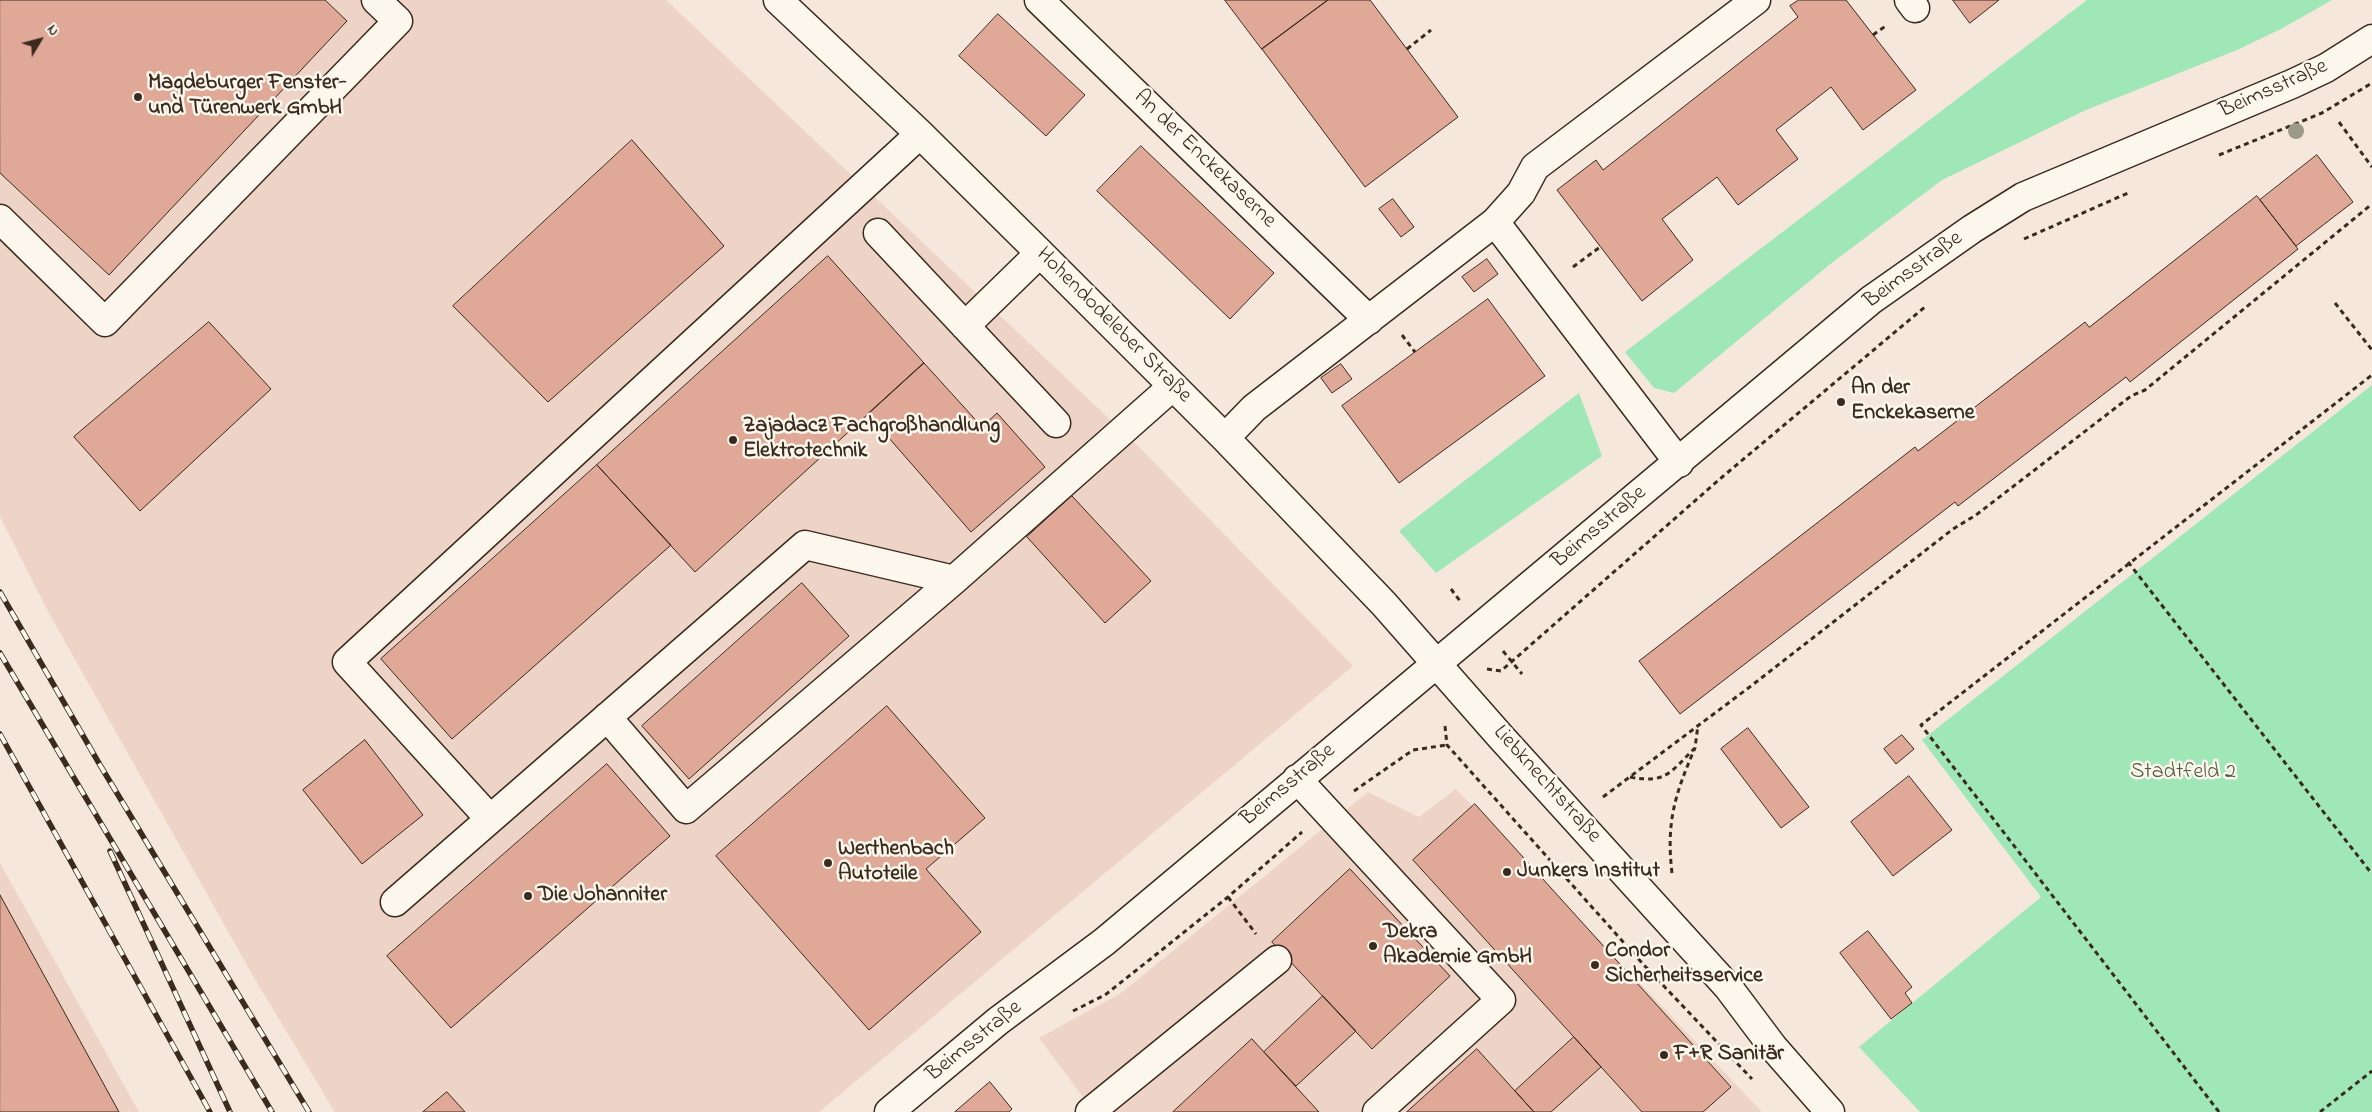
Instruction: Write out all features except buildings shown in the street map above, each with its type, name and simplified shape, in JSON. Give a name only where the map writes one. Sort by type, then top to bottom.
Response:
[{"type":"street","points":[[0,219],[105,322],[398,21],[376,0]]},
{"type":"street","name":"Hohendodeleber Straße","points":[[778,0],[920,134],[1225,438],[1384,604],[1437,664]]},
{"type":"street","name":"An der Enckekaserne","points":[[1039,0],[1369,320]]},
{"type":"street","points":[[1225,438],[1254,408],[1494,222],[1521,193],[1535,167],[1756,0]]},
{"type":"street","name":"Beimsstraße","points":[[889,1112],[998,1021],[1104,942],[1871,300],[1979,224],[2023,197],[2292,84],[2326,68],[2372,40]]},
{"type":"street","points":[[490,819],[348,662],[920,134]]},
{"type":"street","points":[[1494,222],[1678,463]]},
{"type":"street","points":[[878,233],[1056,423]]},
{"type":"street","points":[[965,326],[1040,253]]},
{"type":"street","points":[[607,717],[686,809],[954,580],[1173,386]]},
{"type":"street","points":[[394,902],[804,545],[954,580]]},
{"type":"street","name":"Liebknechtstraße","points":[[1437,664],[1728,987],[1773,1047],[1830,1112]]},
{"type":"street","points":[[1297,779],[1501,1000],[1377,1112]]},
{"type":"street","points":[[1090,1112],[1277,960]]},
{"type":"path","points":[[1407,49],[1431,30]]},
{"type":"path","name":"Beimsstraße","points":[[2215,156],[2322,113],[2372,83]]},
{"type":"path","points":[[2339,122],[2372,167]]},
{"type":"path","points":[[2021,241],[2135,190]]},
{"type":"path","points":[[1603,796],[1953,528],[1976,515],[2131,396],[2145,390],[2372,204]]},
{"type":"path","points":[[2335,302],[2372,350]]},
{"type":"path","name":"Beimsstraße","points":[[1501,670],[1721,478],[1929,304]]},
{"type":"path","points":[[2219,1112],[1921,725],[2128,562],[2372,375]]},
{"type":"path","points":[[2128,562],[2372,874]]},
{"type":"path","points":[[1506,655],[1522,674]]},
{"type":"path","points":[[1672,873],[1669,846],[1670,818],[1681,780],[1695,748],[1698,725]]},
{"type":"path","name":"Liebknechtstraße","points":[[1326,811],[1414,750],[1447,745],[1642,963],[1757,1084]]},
{"type":"path","points":[[1630,776],[1648,780],[1661,779],[1695,748]]},
{"type":"path","points":[[1066,1014],[1105,995],[1228,897],[1326,811]]},
{"type":"path","points":[[1228,897],[1277,960]]},
{"type":"path","points":[[2320,1112],[2372,1071]]},
{"type":"shaded area","points":[[0,0],[666,0],[1137,445],[1353,666],[819,1112],[335,1112],[256,981],[50,615],[0,517]]},
{"type":"shaded area","points":[[1456,789],[1762,1112],[1094,1112],[1039,1038],[1121,993],[1368,792],[1419,817]]},
{"type":"shaded area","points":[[0,863],[139,1112],[0,1112]]},
{"type":"green space","points":[[2087,0],[2332,0],[2281,29],[2237,50],[2086,110],[1942,180],[1829,265],[1674,393],[1654,388],[1625,352]]},
{"type":"green space","name":"Stadtfeld 2","points":[[2372,385],[2372,1112],[1920,1112],[1859,1047],[2041,897],[1922,740]]},
{"type":"green space","points":[[1579,393],[1602,456],[1436,573],[1399,531]]},
{"type":"railway","points":[[0,592],[100,765],[309,1112]]},
{"type":"railway","points":[[0,653],[272,1112]]},
{"type":"railway","points":[[0,734],[210,1112]]},
{"type":"railway","points":[[110,851],[230,1112]]},
{"type":"place","name":"Magdeburger Fenster- und Türenwerk GmbH","points":[[138,97]]},
{"type":"place","name":"An der Enckekaserne","points":[[1841,402]]},
{"type":"place","name":"Zajadacz Fachgroßhandlung Elektrotechnik","points":[[733,440]]},
{"type":"place","name":"Werthenbach Autoteile","points":[[828,863]]},
{"type":"place","name":"Junkers Institut","points":[[1507,872]]},
{"type":"place","name":"Die Johanniter","points":[[528,896]]},
{"type":"place","name":"Dekra Akademie GmbH","points":[[1373,946]]},
{"type":"place","name":"Condor Sicherheitsservice","points":[[1595,965]]},
{"type":"place","name":"F+R Sanitär","points":[[1664,1055]]}]
